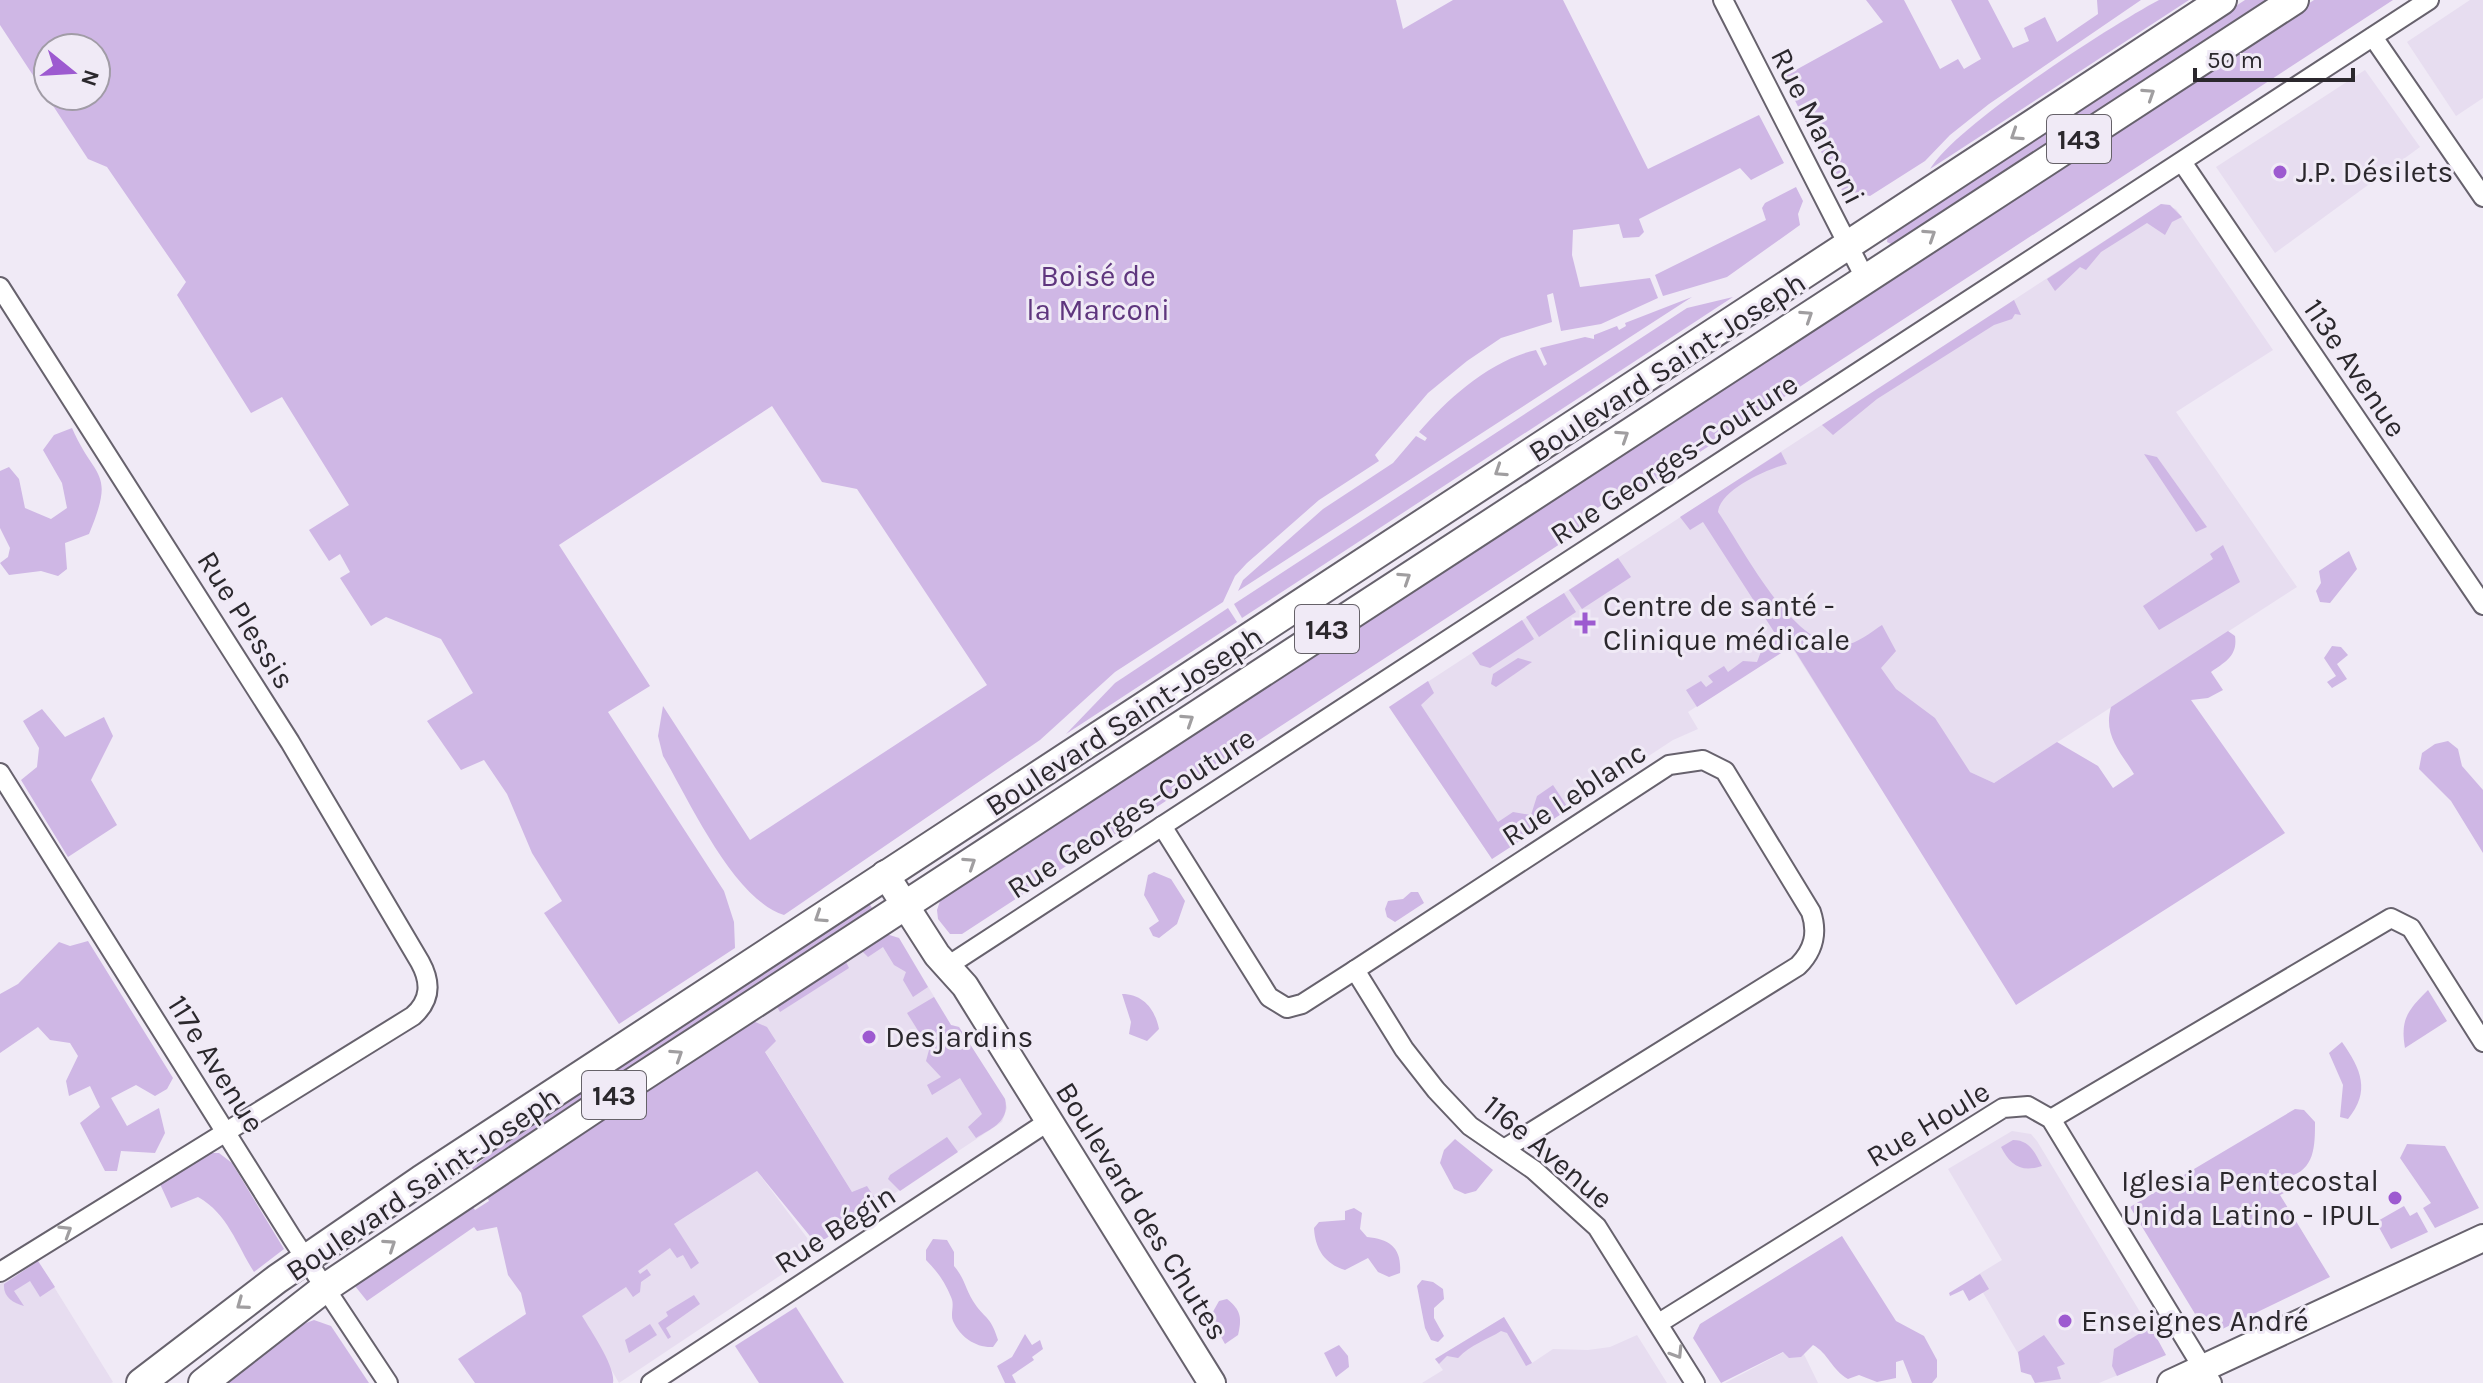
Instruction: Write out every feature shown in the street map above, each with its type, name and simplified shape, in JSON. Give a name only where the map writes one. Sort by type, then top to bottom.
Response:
[{"type":"main road","name":"Boulevard Saint-Joseph","points":[[141,1383],[306,1259],[885,874],[2222,0]]},
{"type":"main road","name":"Boulevard Saint-Joseph","points":[[203,1383],[325,1288],[905,905],[2294,0]]},
{"type":"street","name":"Rue Marconi","points":[[1723,0],[1865,278]]},
{"type":"street","name":"Rue Georges-Couture","points":[[949,965],[2429,0]]},
{"type":"street","points":[[2373,37],[2483,197]]},
{"type":"street","name":"113e Avenue","points":[[2182,162],[2483,605]]},
{"type":"street","name":"Rue Plessis","points":[[0,287],[290,742],[428,980],[428,992],[413,1016],[225,1132]]},
{"type":"street","name":"Rue Leblanc","points":[[1162,826],[1273,1003],[1287,1008],[1302,1004],[1669,765],[1703,760],[1725,771],[1811,912],[1815,932],[1812,947],[1798,966],[1504,1149]]},
{"type":"street","name":"117e Avenue","points":[[0,773],[225,1132],[388,1383]]},
{"type":"street","name":"Boulevard des Chutes","points":[[885,874],[937,955],[949,965],[1212,1383]]},
{"type":"street","points":[[2207,1376],[2051,1119],[2384,920],[2398,919],[2411,928],[2483,1042]]},
{"type":"street","name":"116e Avenue","points":[[1355,970],[1429,1083],[1470,1126],[1534,1170],[1597,1227],[1695,1383]]},
{"type":"street","name":"Rue Houle","points":[[1659,1323],[2003,1108],[2028,1106],[2051,1119]]},
{"type":"street","name":"Rue Bégin","points":[[651,1383],[1049,1121]]},
{"type":"street","points":[[0,1272],[225,1132]]},
{"type":"street","points":[[2171,1383],[2207,1376],[2483,1238]]},
{"type":"shaded area","points":[[2470,0],[2483,0],[2483,98],[2456,116],[2407,42]]},
{"type":"shaded area","points":[[2365,70],[2420,147],[2275,253],[2216,167]]},
{"type":"shaded area","points":[[2161,204],[2176,209],[2273,350],[2176,412],[2297,587],[1994,783],[1970,772],[1870,771],[1791,646],[1688,712],[1698,729],[1673,740],[1492,859],[1389,707]]},
{"type":"shaded area","points":[[886,934],[899,938],[951,1025],[959,1027],[1005,1099],[1007,1108],[1002,1122],[865,1213],[748,1024]]},
{"type":"shaded area","points":[[2012,1131],[2031,1134],[2037,1141],[2166,1355],[2099,1383],[2035,1383],[1974,1277],[2002,1260],[1948,1169]]},
{"type":"shaded area","points":[[757,1171],[817,1251],[619,1383],[577,1310],[683,1239],[674,1224]]},
{"type":"shaded area","points":[[38,1261],[113,1382],[0,1383],[0,1284]]},
{"type":"shaded area","points":[[1504,1317],[1532,1363],[1553,1349],[1610,1347],[1637,1335],[1667,1383],[1422,1383],[1443,1370],[1435,1359]]},
{"type":"shaded area","points":[[1799,1344],[1818,1383],[1725,1383],[1784,1352]]},
{"type":"green space","name":"Boisé de la Marconi","points":[[0,0],[1396,0],[1403,29],[1453,0],[1563,0],[1648,169],[1759,115],[1784,163],[1751,180],[1740,168],[1639,219],[1644,232],[1639,237],[1623,238],[1619,224],[1573,230],[1572,255],[1580,287],[1650,278],[1658,298],[1601,324],[1561,331],[1553,293],[1547,295],[1552,322],[1501,338],[1428,393],[1375,455],[1379,461],[1319,500],[1247,563],[1235,576],[1223,602],[1115,672],[1040,740],[784,915],[766,906],[748,890],[714,846],[700,822],[663,756],[658,736],[663,706],[750,840],[987,685],[857,489],[822,482],[772,406],[559,545],[650,686],[608,712],[724,891],[734,922],[735,948],[619,1024],[544,913],[562,901],[532,853],[507,794],[484,760],[461,770],[427,721],[473,693],[441,639],[386,617],[371,626],[340,578],[350,572],[340,554],[329,561],[309,530],[349,505],[282,397],[251,413],[177,295],[186,282],[107,167],[88,159],[57,112],[112,112],[112,32],[32,32],[32,74],[0,25]]},
{"type":"green space","points":[[1866,0],[1904,0],[1940,69],[1958,59],[1964,69],[1981,59],[1951,0],[1988,0],[2013,48],[2029,41],[2024,28],[2045,17],[2057,42],[2098,14],[2097,0],[2141,0],[1989,104],[1950,135],[1925,161],[1870,196],[1849,191],[1846,194],[1839,187],[1783,77],[1883,22]]},
{"type":"green space","points":[[2159,0],[2189,0],[1930,169],[1945,150],[2001,103],[2106,31]]},
{"type":"green space","points":[[2245,0],[2268,0],[1893,245],[1887,242],[1888,233]]},
{"type":"green space","points":[[2314,0],[2393,0],[1614,508],[1611,504],[1606,507],[1603,504],[1582,520],[1586,527],[962,934],[950,934],[938,919],[941,898]]},
{"type":"green space","points":[[1796,187],[1803,201],[1798,214],[1800,225],[1727,277],[1663,296],[1655,275],[1766,220],[1762,208],[1765,203]]},
{"type":"green space","points":[[2161,204],[2170,205],[2182,217],[2172,222],[2165,235],[2147,223],[2101,252],[2086,270],[2080,267],[2055,291],[2047,279]]},
{"type":"green space","points":[[1692,297],[1238,591],[1243,580],[1323,509],[1393,463],[1416,436],[1425,441],[1427,438],[1419,432],[1443,406],[1487,371],[1536,350],[1544,366],[1547,364],[1540,348],[1585,337],[1594,339],[1594,335],[1617,326],[1619,330],[1626,326],[1625,323]]},
{"type":"green space","points":[[1733,297],[1242,618],[1234,604],[1687,308]]},
{"type":"green space","points":[[2014,300],[2021,315],[2015,314],[2012,319],[1994,325],[1877,399],[1833,435],[1822,425]]},
{"type":"green space","points":[[72,428],[102,486],[89,534],[65,543],[67,569],[58,576],[41,571],[9,575],[0,563],[8,557],[10,548],[0,528],[0,471],[9,467],[19,479],[25,508],[51,519],[67,508],[62,483],[43,450],[54,435]]},
{"type":"green space","points":[[1781,452],[1787,464],[1735,488],[1718,512],[1772,595],[1807,631],[1825,642],[1844,645],[1859,640],[1882,625],[1896,651],[1881,668],[1896,689],[1935,718],[1970,772],[1994,783],[2057,742],[2098,766],[2113,788],[2134,774],[2111,734],[2111,707],[2228,631],[2235,636],[2234,649],[2229,658],[2211,672],[2223,690],[2208,698],[2191,700],[2285,833],[2016,1005],[1792,646],[1697,707],[1686,690],[1701,681],[1706,687],[1713,682],[1708,676],[1724,666],[1728,672],[1743,661],[1757,662],[1762,649],[1778,638],[1703,522],[1690,530],[1680,517]]},
{"type":"green space","points":[[2144,454],[2157,457],[2207,527],[2196,532]]},
{"type":"green space","points":[[2223,545],[2240,582],[2159,630],[2143,606],[2213,559],[2210,554]]},
{"type":"green space","points":[[2349,551],[2357,569],[2330,603],[2320,602],[2316,591],[2321,583],[2319,571]]},
{"type":"green space","points":[[1618,558],[1631,577],[1582,609],[1569,590]]},
{"type":"green space","points":[[1564,593],[1576,612],[1539,637],[1526,617]]},
{"type":"green space","points":[[1228,608],[1237,622],[1066,734],[1115,683]]},
{"type":"green space","points":[[1522,620],[1534,639],[1490,668],[1480,665],[1472,653]]},
{"type":"green space","points":[[2332,646],[2341,647],[2348,655],[2337,664],[2347,679],[2332,688],[2327,682],[2336,676],[2324,658]]},
{"type":"green space","points":[[1518,658],[1532,662],[1496,687],[1491,684],[1493,674]]},
{"type":"green space","points":[[1428,681],[1434,693],[1421,705],[1498,822],[1513,812],[1531,815],[1537,796],[1553,785],[1569,809],[1492,859],[1389,707]]},
{"type":"green space","points":[[42,709],[65,737],[104,717],[113,736],[91,780],[117,825],[68,857],[21,780],[37,767],[39,748],[23,721]]},
{"type":"green space","points":[[2448,741],[2458,749],[2462,766],[2483,790],[2483,853],[2451,801],[2419,769],[2422,753],[2435,744]]},
{"type":"green space","points":[[1154,872],[1171,879],[1185,901],[1177,924],[1159,938],[1153,936],[1149,928],[1159,921],[1144,895],[1148,875]]},
{"type":"green space","points":[[1411,892],[1418,892],[1424,903],[1395,922],[1387,917],[1385,909],[1388,901],[1403,899]]},
{"type":"green space","points":[[867,900],[874,911],[475,1173],[472,1168],[538,1116]]},
{"type":"green space","points":[[886,934],[899,938],[928,987],[913,997],[903,980],[906,972],[894,965],[883,947],[868,957],[861,950]]},
{"type":"green space","points":[[88,941],[173,1078],[167,1089],[155,1096],[136,1085],[111,1098],[127,1126],[159,1108],[165,1133],[155,1153],[121,1151],[117,1171],[105,1171],[80,1123],[100,1107],[90,1086],[69,1096],[66,1081],[78,1056],[70,1043],[50,1040],[38,1027],[0,1053],[0,994],[18,984],[59,942],[70,946]]},
{"type":"green space","points":[[845,960],[849,968],[780,1012],[776,1005]]},
{"type":"green space","points":[[2428,990],[2447,1021],[2405,1048],[2407,1016]]},
{"type":"green space","points":[[1122,994],[1142,1000],[1154,1015],[1159,1029],[1147,1041],[1129,1034],[1131,1022]]},
{"type":"green space","points":[[934,997],[951,1025],[959,1027],[1005,1099],[1003,1118],[976,1138],[968,1127],[982,1114],[960,1078],[932,1095],[927,1085],[941,1077],[926,1061],[932,1039],[922,1037],[907,1013]]},
{"type":"green space","points":[[753,1021],[767,1027],[776,1041],[765,1052],[852,1192],[867,1186],[876,1200],[874,1208],[825,1239],[814,1241],[757,1171],[674,1224],[699,1263],[691,1269],[683,1255],[677,1258],[670,1248],[638,1271],[640,1274],[647,1269],[651,1275],[641,1282],[640,1292],[633,1297],[626,1287],[582,1316],[607,1359],[613,1383],[475,1383],[458,1359],[526,1314],[521,1293],[508,1275],[497,1227],[477,1231],[474,1227],[367,1301],[355,1286],[472,1206],[475,1210],[489,1201],[486,1195]]},
{"type":"green space","points":[[2342,1042],[2361,1080],[2359,1099],[2348,1119],[2340,1117],[2343,1085],[2329,1053]]},
{"type":"green space","points":[[2295,1109],[2304,1110],[2315,1122],[2314,1148],[2304,1169],[2288,1177],[2286,1192],[2280,1195],[2330,1277],[2212,1334],[2203,1327],[2130,1207]]},
{"type":"green space","points":[[947,1137],[958,1152],[900,1191],[888,1179],[890,1175]]},
{"type":"green space","points":[[1455,1139],[1493,1170],[1476,1191],[1465,1194],[1454,1189],[1440,1163],[1444,1150]]},
{"type":"green space","points":[[2013,1140],[2028,1145],[2042,1166],[2028,1169],[2012,1163],[2001,1147]]},
{"type":"green space","points":[[2407,1144],[2445,1146],[2479,1208],[2435,1228],[2423,1208],[2431,1203],[2400,1158]]},
{"type":"green space","points":[[210,1153],[219,1153],[232,1163],[284,1249],[254,1272],[217,1212],[198,1197],[171,1208],[160,1184]]},
{"type":"green space","points":[[2404,1206],[2410,1216],[2417,1212],[2428,1232],[2391,1249],[2376,1222]]},
{"type":"green space","points":[[1354,1208],[1362,1213],[1360,1229],[1367,1237],[1382,1240],[1397,1251],[1400,1273],[1389,1277],[1378,1272],[1368,1258],[1345,1270],[1322,1255],[1314,1228],[1319,1222],[1345,1220],[1345,1211]]},
{"type":"green space","points":[[1842,1236],[1896,1321],[1924,1336],[1937,1360],[1937,1377],[1932,1383],[1912,1383],[1903,1360],[1896,1362],[1896,1378],[1877,1382],[1859,1375],[1848,1379],[1813,1345],[1801,1357],[1789,1358],[1783,1352],[1721,1383],[1693,1338],[1700,1324]]},
{"type":"green space","points":[[933,1239],[947,1240],[954,1252],[954,1266],[995,1332],[998,1340],[993,1347],[975,1343],[964,1337],[956,1327],[949,1292],[926,1260],[926,1250]]},
{"type":"green space","points":[[38,1261],[55,1287],[40,1297],[30,1281],[14,1291],[24,1306],[13,1301],[7,1296],[4,1284]]},
{"type":"green space","points":[[1980,1274],[1989,1289],[1969,1301],[1963,1290],[1950,1296],[1949,1293]]},
{"type":"green space","points":[[1422,1280],[1433,1282],[1443,1289],[1444,1299],[1434,1308],[1434,1318],[1444,1336],[1438,1342],[1431,1340],[1425,1328],[1417,1286]]},
{"type":"green space","points":[[694,1295],[700,1304],[666,1328],[671,1337],[668,1339],[658,1323],[668,1316],[666,1312]]},
{"type":"green space","points":[[1227,1299],[1238,1311],[1240,1324],[1238,1335],[1225,1344],[1210,1317],[1219,1301]]},
{"type":"green space","points":[[796,1307],[844,1383],[759,1383],[735,1346]]},
{"type":"green space","points":[[1504,1317],[1532,1363],[1526,1366],[1507,1333],[1501,1331],[1458,1358],[1447,1356],[1439,1364],[1435,1359]]},
{"type":"green space","points":[[314,1320],[331,1326],[369,1383],[222,1383],[298,1326]]},
{"type":"green space","points":[[650,1324],[657,1335],[629,1353],[625,1340]]},
{"type":"green space","points":[[2152,1329],[2166,1355],[2117,1376],[2112,1366],[2114,1349]]},
{"type":"green space","points":[[1025,1334],[1032,1345],[1040,1340],[1043,1349],[1032,1357],[1034,1360],[1012,1375],[1016,1383],[1005,1383],[997,1366],[1012,1357]]},
{"type":"green space","points":[[2044,1335],[2065,1364],[2057,1367],[2061,1379],[2035,1383],[2031,1375],[2021,1372],[2018,1352]]},
{"type":"green space","points":[[1339,1345],[1348,1356],[1349,1367],[1336,1377],[1324,1353]]},
{"type":"place","name":"J.P. Désilets","points":[[2280,172]]},
{"type":"place","name":"Centre de santé - Clinique médicale","points":[[1585,623]]},
{"type":"place","name":"Desjardins","points":[[869,1037]]},
{"type":"place","name":"Iglesia Pentecostal Unida Latino - IPUL","points":[[2395,1198]]},
{"type":"place","name":"Enseignes André","points":[[2065,1321]]}]
